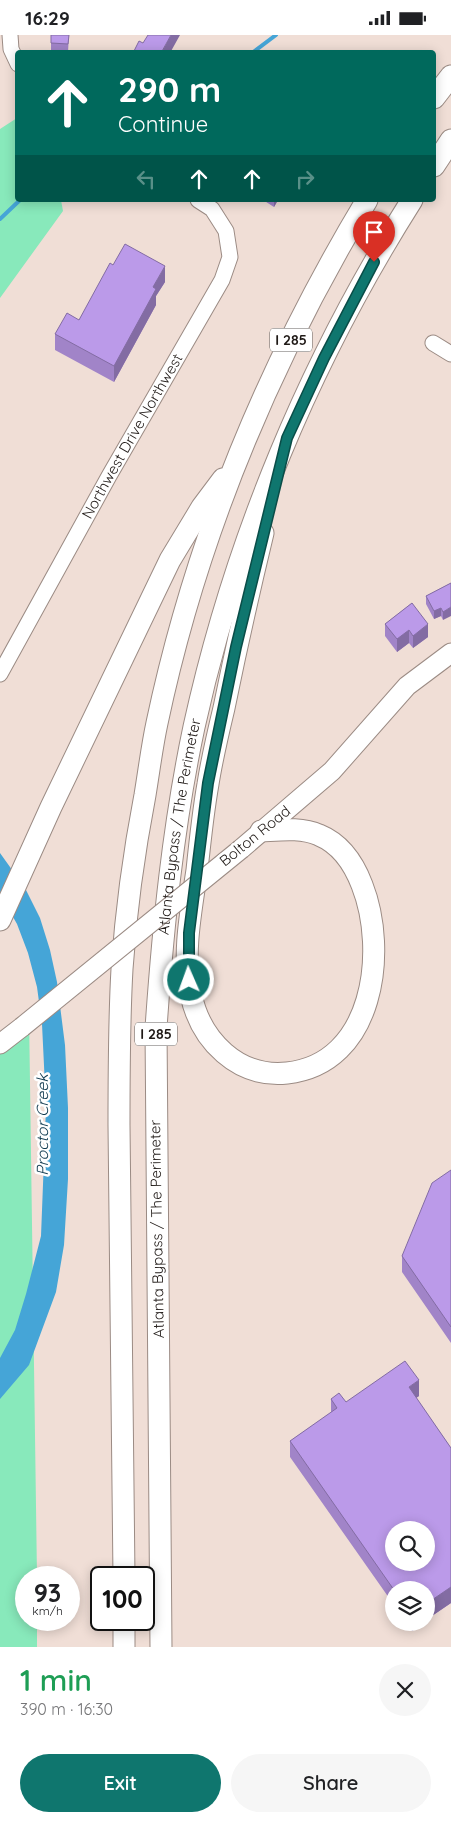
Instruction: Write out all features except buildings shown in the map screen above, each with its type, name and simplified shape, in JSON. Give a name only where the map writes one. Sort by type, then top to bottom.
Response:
[{"type":"highway","points":[[436,95],[451,76]]},
{"type":"highway","points":[[436,163],[451,140]]},
{"type":"highway","name":"I 285","points":[[124,1566],[119,1056],[122,968],[135,848],[157,723],[172,661],[203,555],[239,456],[277,369],[319,283],[366,202]]},
{"type":"highway","name":"Atlanta Bypass / The Perimeter","points":[[161,1647],[155,1109],[156,1028],[163,936],[183,787],[194,727],[225,607],[268,483],[287,438],[350,305],[411,202]]},
{"type":"highway","points":[[261,831],[295,830],[312,833],[327,839],[341,850],[360,880],[374,934],[371,983],[366,1003],[357,1024],[347,1040],[333,1054],[319,1063],[302,1070],[286,1073],[269,1073],[251,1069],[237,1063],[221,1052],[206,1034],[196,1013],[188,967],[189,933],[208,783],[238,638],[287,438]]},
{"type":"highway","points":[[0,920],[37,838],[170,560],[202,507],[239,456]]},
{"type":"highway","points":[[124,1631],[124,1647]]},
{"type":"main road","name":"Bolton Road","points":[[0,1044],[241,849],[332,771],[406,686],[451,653]]},
{"type":"street","points":[[10,35],[11,49],[15,58]]},
{"type":"street","name":"Northwest Drive Northwest","points":[[0,674],[104,485],[222,280],[230,257],[226,231],[212,209],[201,202]]},
{"type":"street","points":[[433,343],[451,354]]},
{"type":"green space","points":[[15,119],[15,202],[61,202],[63,211],[0,298],[0,129]]},
{"type":"green space","points":[[29,1012],[37,1566],[15,1566],[15,1631],[37,1631],[37,1647],[0,1647],[0,1039]]},
{"type":"water","points":[[0,853],[25,888],[40,918],[57,982],[65,1045],[68,1108],[68,1179],[64,1245],[56,1292],[29,1365],[0,1399],[0,1358],[15,1330],[41,1236],[46,1107],[42,1024],[37,987],[28,953],[17,924],[0,894]]},
{"type":"waterway","points":[[256,50],[276,35]]},
{"type":"waterway","points":[[0,219],[18,202]]},
{"type":"route","points":[[189,980],[189,933],[208,783],[236,647],[287,438],[350,305],[374,262]]},
{"type":"water label","name":"Proctor Creek","points":[[42,1125]]}]
